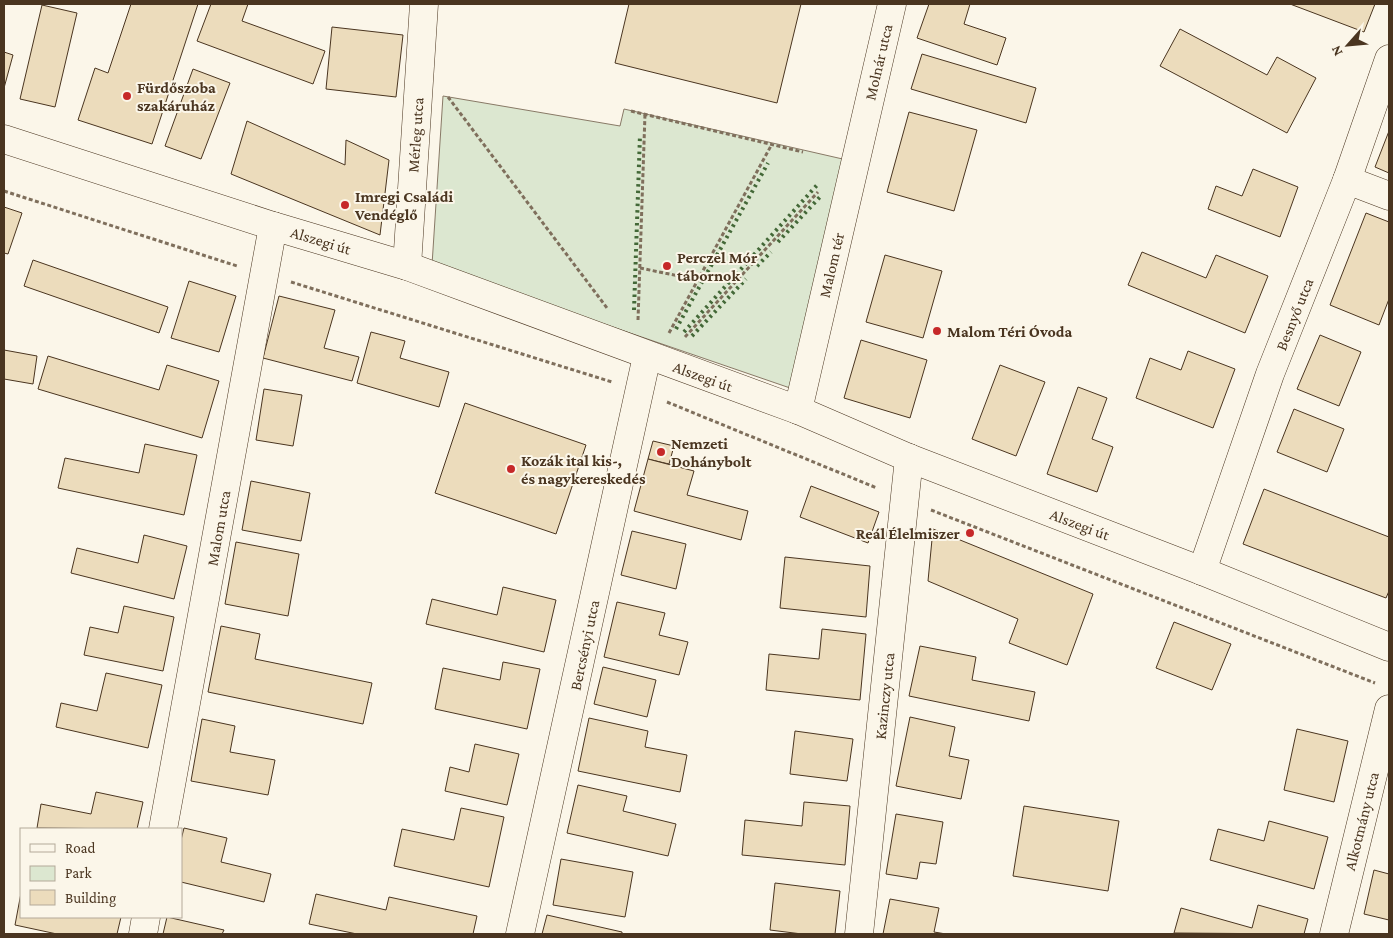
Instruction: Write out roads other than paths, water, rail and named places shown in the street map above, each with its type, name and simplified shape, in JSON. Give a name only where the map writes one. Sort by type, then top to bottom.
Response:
[{"type":"street","name":"Mérleg utca","points":[[406,266],[424,4]]},
{"type":"street","name":"Molnár utca","points":[[864,120],[892,4]]},
{"type":"street","name":"Besnyő utca","points":[[1202,571],[1270,374],[1347,180],[1389,59]]},
{"type":"street","name":"Malom tér","points":[[798,410],[864,120]]},
{"type":"street","name":"Alszegi út","points":[[4,139],[273,226],[406,266],[798,410],[909,458],[1202,571],[1389,647]]},
{"type":"street","points":[[1347,180],[1389,196]]},
{"type":"street","name":"Malom utca","points":[[162,828],[273,226]]},
{"type":"street","name":"Bercsényi utca","points":[[520,934],[647,356]]},
{"type":"street","name":"Kazinczy utca","points":[[859,934],[909,458]]},
{"type":"street","name":"Alkotmány utca","points":[[1334,934],[1385,697]]},
{"type":"street","points":[[143,934],[146,918]]},
{"type":"place","name":"Fürdőszoba szakáruház","points":[[127,96]]},
{"type":"place","name":"Imregi Családi Vendéglő","points":[[345,205]]},
{"type":"place","name":"Perczel Mór tábornok","points":[[667,266]]},
{"type":"place","name":"Malom Téri Óvoda","points":[[937,331]]},
{"type":"place","name":"Nemzeti Dohánybolt","points":[[661,452]]},
{"type":"place","name":"Kozák ital kis-, és nagykereskedés","points":[[511,469]]},
{"type":"place","name":"Reál Élelmiszer","points":[[970,533]]}]
